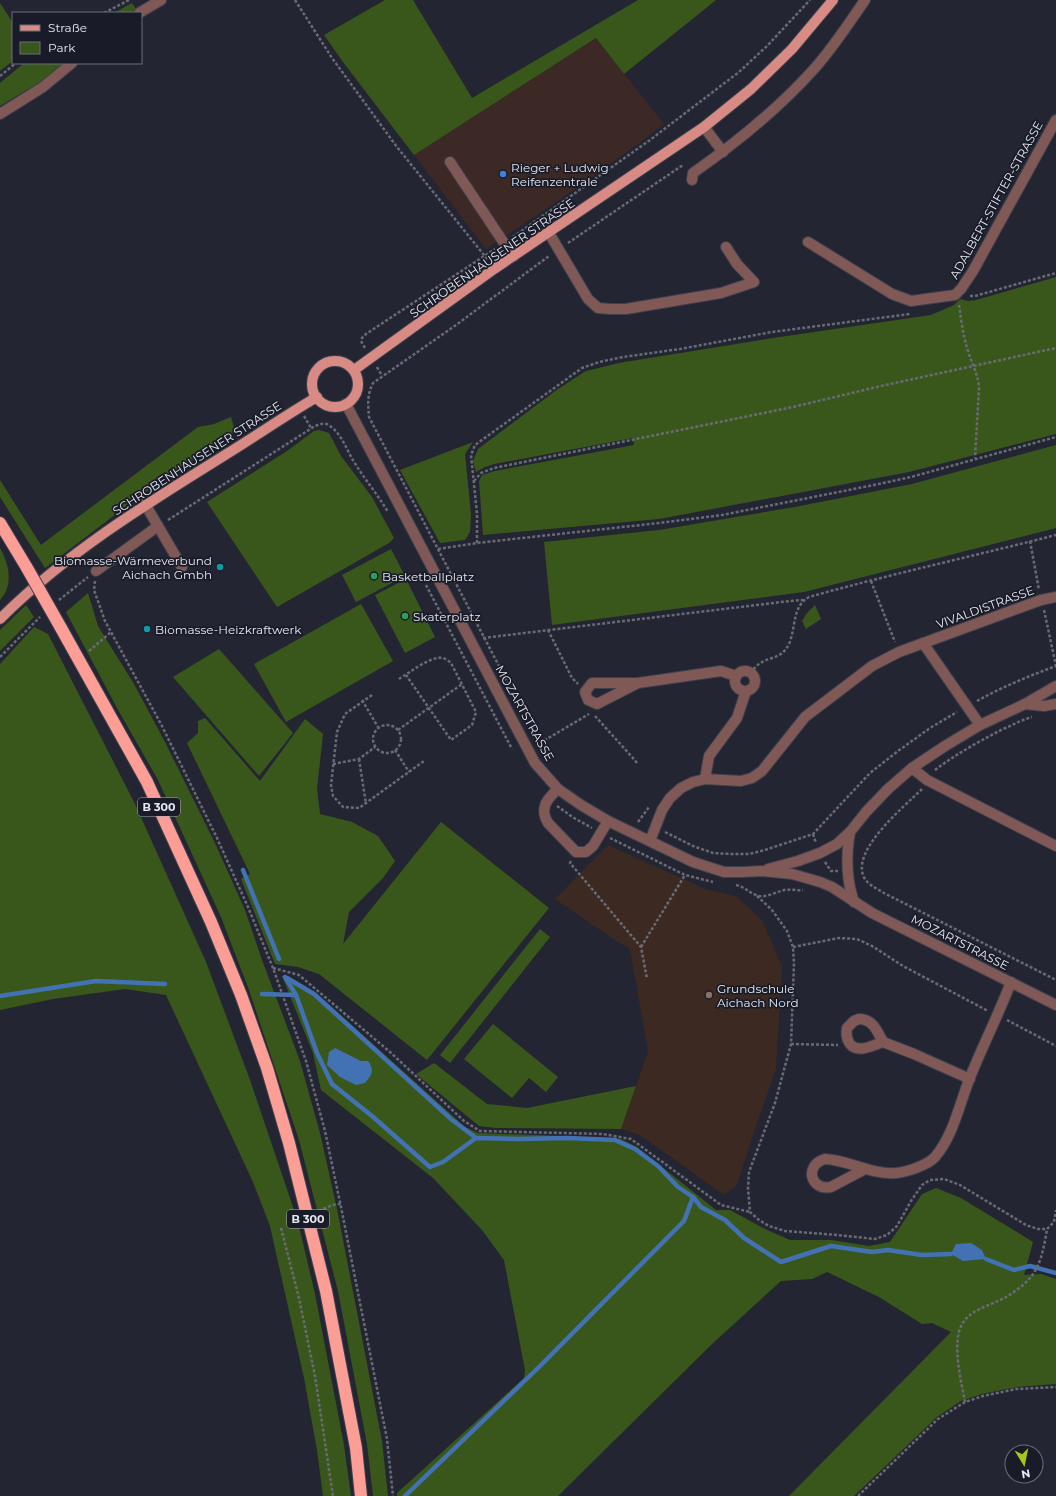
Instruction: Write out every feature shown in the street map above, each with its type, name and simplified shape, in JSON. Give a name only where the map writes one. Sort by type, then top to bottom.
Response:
[{"type":"highway","name":"B 300","points":[[0,523],[62,628],[147,782],[214,929],[241,995],[267,1068],[289,1143],[326,1291],[356,1448],[361,1496]]},
{"type":"main road","name":"SCHROBENHAUSENER STRASSE","points":[[354,370],[494,269],[704,127],[751,89],[792,49],[833,0]]},
{"type":"main road","points":[[333,361],[340,361],[354,370],[358,381],[357,390],[354,396],[346,404],[330,406],[317,397],[314,392],[313,381],[316,372],[321,366],[333,361]]},
{"type":"main road","name":"SCHROBENHAUSENER STRASSE","points":[[0,619],[22,597],[74,556],[145,504],[317,397]]},
{"type":"street","points":[[141,12],[161,0]]},
{"type":"street","points":[[692,180],[693,173],[749,131],[793,90],[814,68],[865,0]]},
{"type":"street","points":[[0,114],[43,87],[71,64]]},
{"type":"street","name":"ADALBERT-STIFTER-STRASSE","points":[[808,242],[892,294],[911,301],[956,295],[972,271],[1056,120]]},
{"type":"street","points":[[704,127],[723,152]]},
{"type":"street","points":[[450,162],[514,256]]},
{"type":"street","points":[[549,232],[588,299],[598,308],[610,310],[626,309],[721,293],[754,282],[737,264],[726,247]]},
{"type":"street","name":"MOZARTSTRASSE","points":[[346,404],[535,763],[558,789],[580,805],[608,821],[693,862],[724,872],[762,870],[792,874],[832,887],[872,912],[1056,1005]]},
{"type":"street","points":[[145,504],[182,567]]},
{"type":"street","points":[[96,571],[158,526]]},
{"type":"street","name":"VIVALDISTRASSE","points":[[650,841],[662,810],[670,798],[681,788],[693,782],[705,779],[741,781],[752,778],[762,770],[805,717],[872,666],[899,652],[923,643],[1041,600],[1056,597]]},
{"type":"street","points":[[923,643],[980,726]]},
{"type":"street","points":[[638,683],[597,704],[588,700],[585,692],[592,683],[638,683],[715,671],[736,676],[744,671],[750,673],[754,678],[754,685],[746,691],[740,690],[736,685],[736,676]]},
{"type":"street","points":[[762,870],[798,861],[820,853],[837,844],[850,832],[866,812],[888,789],[912,768],[945,746],[980,726],[1025,704],[1056,686]]},
{"type":"street","points":[[705,779],[709,756],[737,718],[746,691]]},
{"type":"street","points":[[1025,704],[1044,706],[1056,704]]},
{"type":"street","points":[[912,768],[928,780],[1055,844]]},
{"type":"street","points":[[558,789],[548,798],[543,812],[544,818],[576,852],[586,852],[593,846],[608,821]]},
{"type":"street","points":[[850,832],[847,871],[850,890],[854,902]]},
{"type":"street","points":[[865,1169],[831,1187],[826,1188],[817,1185],[812,1177],[813,1167],[820,1160],[825,1159],[865,1169],[896,1173],[924,1165],[934,1159],[946,1143],[970,1079],[998,1016],[1011,982]]},
{"type":"street","points":[[883,1042],[861,1049],[852,1046],[847,1038],[847,1028],[850,1024],[859,1019],[868,1021],[872,1024],[883,1042],[970,1079]]},
{"type":"path","points":[[106,12],[129,0]]},
{"type":"path","points":[[295,0],[332,58],[397,147],[494,269]]},
{"type":"path","points":[[382,376],[361,341],[362,338],[504,243],[650,140],[739,72],[767,46],[810,0]]},
{"type":"path","points":[[0,76],[15,64]]},
{"type":"path","points":[[512,690],[369,417],[367,399],[369,390],[373,383],[382,376],[559,249],[686,163]]},
{"type":"path","points":[[975,458],[979,388],[978,376],[963,333],[959,302],[956,295],[975,296],[1056,273]]},
{"type":"path","points":[[477,543],[477,514],[471,455],[475,445],[582,368],[599,362],[772,332],[916,313]]},
{"type":"path","points":[[474,481],[481,473],[494,468],[793,407],[1056,348]]},
{"type":"path","points":[[158,526],[315,426],[326,423],[339,435],[355,464],[376,492],[391,518]]},
{"type":"path","points":[[424,552],[477,543],[659,524],[722,515],[874,485],[1056,437]]},
{"type":"path","points":[[484,637],[790,600],[803,600],[816,595],[898,573],[1056,535]]},
{"type":"path","points":[[632,818],[713,853],[749,854],[809,836],[821,826],[849,795],[881,764],[930,728],[998,690],[1056,666],[1041,600],[1030,541]]},
{"type":"path","points":[[96,571],[94,590],[98,604],[111,632],[162,726],[217,838],[273,968],[306,1061],[325,1131],[341,1204],[387,1439],[393,1496]]},
{"type":"path","points":[[423,579],[512,749]]},
{"type":"path","points":[[871,581],[899,652]]},
{"type":"path","points":[[750,673],[759,664],[775,658],[784,651],[789,643],[798,608],[803,600]]},
{"type":"path","points":[[548,630],[572,678],[585,692]]},
{"type":"path","points":[[87,652],[111,632]]},
{"type":"path","points":[[399,679],[435,658],[444,658],[451,663],[476,712],[472,725],[451,740],[406,675]]},
{"type":"path","points":[[398,730],[462,684]]},
{"type":"path","points":[[372,695],[362,700],[345,714],[337,732],[332,764],[331,785],[333,796],[343,806],[360,808],[424,760]]},
{"type":"path","points":[[362,700],[378,727]]},
{"type":"path","points":[[540,743],[592,712],[632,756],[637,764]]},
{"type":"path","points":[[1038,716],[1024,719],[988,737],[933,771],[923,788],[885,825],[868,846],[864,854],[862,871],[870,884],[882,892],[1056,980]]},
{"type":"path","points":[[389,725],[398,730],[401,741],[395,750],[385,753],[376,747],[373,742],[373,737],[378,727],[389,725]]},
{"type":"path","points":[[532,730],[548,758],[553,763]]},
{"type":"path","points":[[332,764],[359,759],[376,747]]},
{"type":"path","points":[[395,750],[409,772]]},
{"type":"path","points":[[359,759],[366,804]]},
{"type":"path","points":[[548,798],[574,818],[685,875],[720,883]]},
{"type":"path","points":[[576,852],[570,864],[640,947],[647,979]]},
{"type":"path","points":[[756,896],[764,896],[789,889],[796,891],[813,890],[831,871]]},
{"type":"path","points":[[640,947],[685,875]]},
{"type":"path","points":[[733,884],[742,886],[772,910],[787,931],[793,947],[794,963],[791,1044],[775,1103],[748,1172],[750,1212]]},
{"type":"path","points":[[793,947],[839,938],[856,939],[872,946],[903,966],[931,981],[1056,1046]]},
{"type":"path","points":[[273,968],[299,974],[390,1052],[464,1122],[480,1131],[603,1134],[631,1138],[721,1205],[750,1212],[769,1226],[785,1231],[875,1239],[887,1235],[896,1226],[922,1185],[930,1180],[944,1179],[960,1185],[1026,1225],[1038,1229],[1047,1229]]},
{"type":"path","points":[[791,1044],[852,1046]]},
{"type":"path","points":[[318,1212],[332,1205],[341,1204]]},
{"type":"path","points":[[965,1402],[958,1341],[963,1322],[972,1312],[1007,1297],[1028,1280],[1038,1265],[1044,1247],[1047,1229],[1054,1222],[1056,1210]]},
{"type":"path","points":[[281,1228],[299,1298],[315,1376],[333,1496]]},
{"type":"path","points":[[858,1496],[938,1419],[965,1402],[983,1396],[1016,1389],[1056,1387]]},
{"type":"shaded area","points":[[596,38],[664,124],[561,199],[486,249],[414,155]]},
{"type":"shaded area","name":"Grundschule Aichach Nord","points":[[608,845],[705,889],[736,896],[762,920],[782,966],[776,1069],[737,1185],[724,1195],[640,1135],[621,1129],[648,1052],[630,949],[555,899]]},
{"type":"green space","points":[[385,0],[413,0],[472,98],[638,0],[716,0],[624,74],[596,38],[414,155],[324,35]]},
{"type":"green space","points":[[0,3],[12,21],[12,62],[0,71]]},
{"type":"green space","points":[[132,3],[136,9],[132,12],[116,12]]},
{"type":"green space","points":[[23,64],[62,64],[42,81],[0,106],[0,83]]},
{"type":"green space","points":[[1056,277],[1056,434],[909,472],[659,519],[483,535],[479,481],[482,475],[495,471],[634,445],[633,438],[494,464],[476,472],[473,461],[478,449],[558,389],[586,371],[619,363],[773,338],[931,315],[954,305],[960,299],[968,301],[976,300]]},
{"type":"green space","points":[[231,417],[235,431],[141,495],[45,568],[0,497],[0,480],[41,545],[198,427],[214,424]]},
{"type":"green space","points":[[319,430],[329,433],[341,456],[372,497],[394,538],[389,543],[277,607],[207,502],[287,451],[314,431]]},
{"type":"green space","points":[[473,442],[465,454],[471,514],[470,532],[465,540],[440,543],[400,470]]},
{"type":"green space","points":[[1056,445],[1056,528],[804,592],[552,625],[544,542],[659,530],[795,507],[912,484]]},
{"type":"green space","points":[[0,548],[8,568],[9,581],[0,600]]},
{"type":"green space","name":"Basketballplatz","points":[[391,549],[405,576],[356,602],[342,575]]},
{"type":"green space","name":"Skaterplatz","points":[[406,579],[435,637],[405,653],[375,595]]},
{"type":"green space","points":[[88,593],[98,626],[134,684],[165,742],[214,841],[245,910],[300,1061],[320,1133],[337,1209],[382,1441],[388,1496],[373,1496],[367,1444],[338,1291],[299,1140],[249,990],[221,917],[158,780],[117,708],[66,612]]},
{"type":"green space","points":[[361,604],[393,661],[286,722],[254,664]]},
{"type":"green space","points":[[26,605],[34,617],[0,651],[0,630]]},
{"type":"green space","points":[[815,605],[821,619],[806,629],[802,621]]},
{"type":"green space","points":[[34,627],[48,634],[135,804],[206,962],[250,1080],[298,1222],[315,1294],[344,1445],[351,1496],[323,1496],[317,1450],[304,1378],[270,1226],[253,1182],[166,995],[125,989],[53,999],[0,1010],[0,664]]},
{"type":"green space","points":[[219,649],[293,733],[259,776],[173,677]]},
{"type":"green space","points":[[205,718],[260,781],[305,719],[323,734],[317,789],[320,814],[352,822],[378,836],[395,861],[383,878],[349,912],[343,944],[441,822],[549,908],[427,1060],[319,974],[298,967],[275,964],[241,879],[250,874],[187,743],[198,733],[198,721]]},
{"type":"green space","points":[[540,929],[550,937],[450,1063],[440,1055]]},
{"type":"green space","points":[[282,976],[293,979],[316,993],[465,1127],[478,1133],[621,1139],[637,1147],[716,1210],[730,1210],[767,1230],[790,1240],[831,1240],[869,1246],[890,1242],[922,1194],[936,1188],[961,1198],[1033,1242],[1024,1275],[1041,1274],[1056,1279],[1056,1384],[1017,1387],[982,1394],[961,1401],[937,1417],[854,1496],[789,1496],[951,1332],[932,1323],[922,1324],[879,1297],[827,1272],[812,1279],[781,1281],[711,1345],[558,1496],[397,1496],[397,1493],[524,1378],[525,1370],[504,1260],[482,1230],[433,1178],[321,1090],[313,1053]]},
{"type":"green space","points":[[493,1024],[558,1077],[546,1092],[529,1078],[512,1098],[464,1059]]},
{"type":"green space","points":[[434,1063],[487,1104],[527,1108],[636,1086],[621,1129],[496,1128],[479,1126],[416,1074]]},
{"type":"water","points":[[335,1048],[361,1061],[368,1061],[372,1072],[365,1083],[356,1085],[340,1077],[327,1065],[329,1052]]},
{"type":"water","points":[[971,1243],[982,1250],[986,1259],[963,1261],[951,1254],[956,1244]]},
{"type":"waterway","points":[[243,870],[279,959]]},
{"type":"waterway","points":[[285,977],[296,995],[317,1053],[332,1084],[372,1116],[430,1167],[443,1162],[476,1138],[567,1138],[615,1140],[635,1149],[658,1166],[678,1187],[693,1197],[701,1207],[725,1220],[744,1238],[781,1262],[831,1246],[872,1252],[888,1250],[922,1255],[951,1254]]},
{"type":"waterway","points":[[287,978],[314,994],[451,1119],[476,1138]]},
{"type":"waterway","points":[[0,996],[96,981],[165,984]]},
{"type":"waterway","points":[[262,994],[296,995]]},
{"type":"waterway","points":[[405,1496],[538,1368],[684,1221],[693,1197]]},
{"type":"waterway","points":[[986,1259],[1014,1270],[1030,1266],[1056,1273]]},
{"type":"place","name":"Rieger + Ludwig Reifenzentrale","points":[[503,174]]},
{"type":"place","name":"Biomasse-Wärmeverbund Aichach Gmbh","points":[[220,567]]},
{"type":"place","name":"Basketballplatz","points":[[374,576]]},
{"type":"place","name":"Skaterplatz","points":[[405,616]]},
{"type":"place","name":"Biomasse-Heizkraftwerk","points":[[147,629]]},
{"type":"place","name":"Grundschule Aichach Nord","points":[[709,995]]}]
